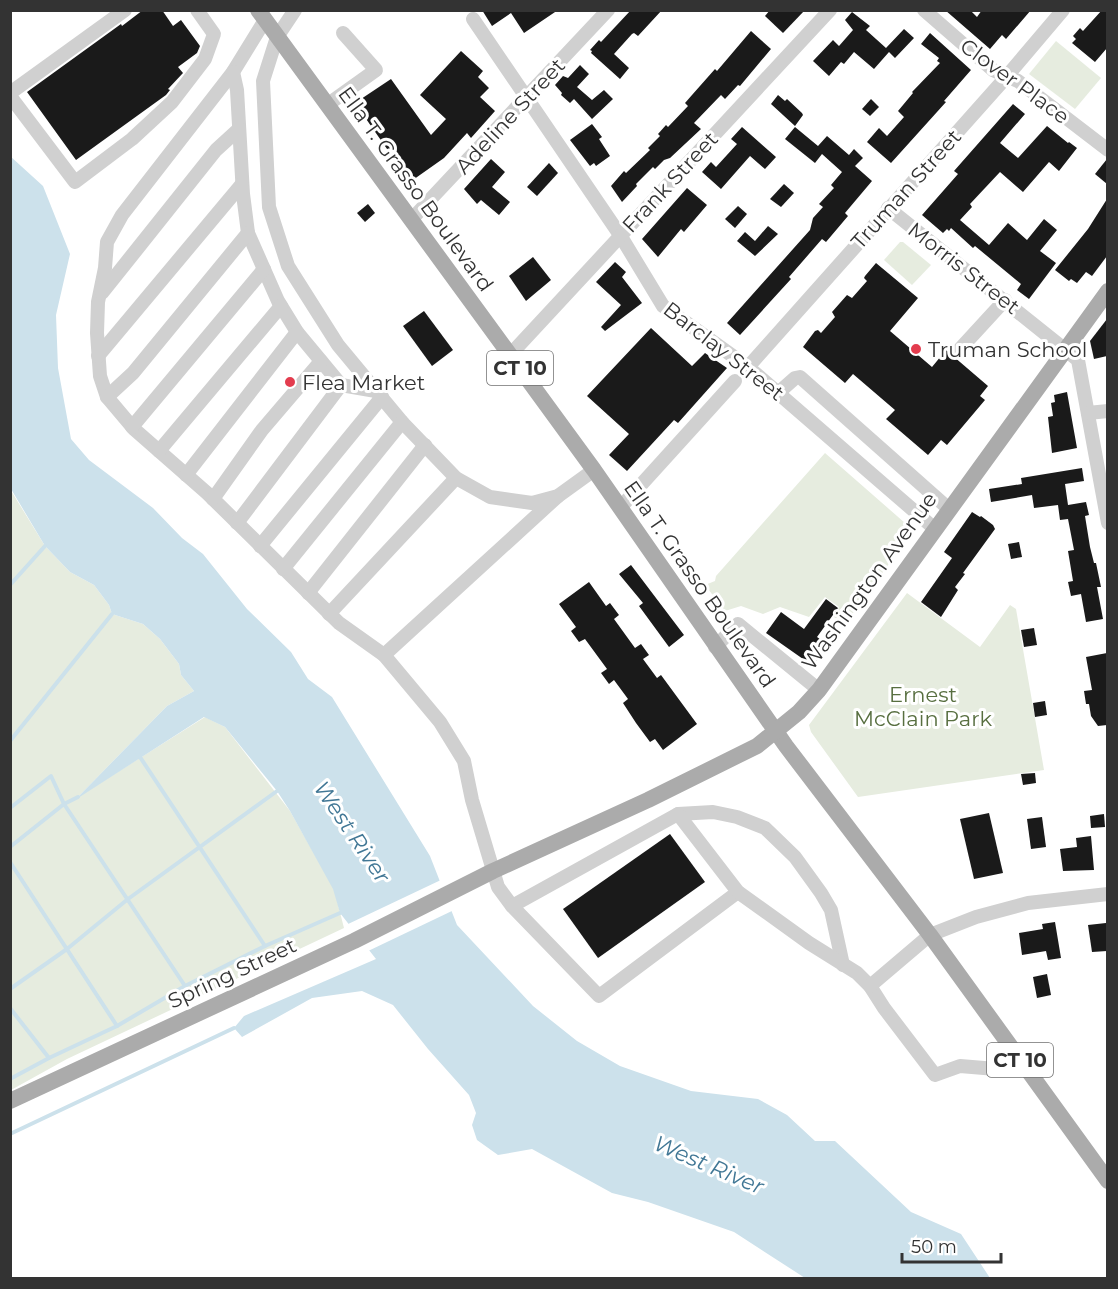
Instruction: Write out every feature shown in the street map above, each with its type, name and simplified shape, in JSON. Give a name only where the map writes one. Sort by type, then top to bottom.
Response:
[{"type":"main road","name":"Ella T. Grasso Boulevard","points":[[261,15],[594,470],[715,647],[930,934],[1107,1181]]},
{"type":"main road","name":"Washington Avenue","points":[[471,883],[757,746],[809,703],[1107,291]]},
{"type":"main road","name":"Spring Street","points":[[10,1101],[354,941],[471,883]]},
{"type":"street","points":[[125,10],[10,94],[75,182],[132,139],[172,102],[205,58],[214,34],[197,10]]},
{"type":"street","points":[[296,10],[277,37],[263,81],[269,207],[288,266],[338,345],[402,422],[456,478],[490,497],[532,503],[558,496]]},
{"type":"street","name":"Adeline Street","points":[[411,220],[608,10]]},
{"type":"street","name":"Frank Street","points":[[510,354],[830,10]]},
{"type":"street","name":"Clover Place","points":[[924,10],[993,70],[1021,83],[1107,150]]},
{"type":"street","name":"Truman Street","points":[[748,367],[1008,76],[1064,10]]},
{"type":"street","points":[[261,15],[233,72],[122,215],[108,242],[99,297],[97,333],[100,376],[106,397],[132,427],[213,499],[329,614],[384,655],[440,722],[464,761],[472,800],[497,884],[512,906],[599,996],[738,892]]},
{"type":"street","name":"Barclay Street","points":[[473,19],[620,235],[663,306],[748,367],[935,529]]},
{"type":"street","points":[[327,105],[376,70],[343,33]]},
{"type":"street","points":[[233,72],[237,90],[242,184],[248,233],[264,269],[281,306],[297,332],[341,385],[379,394]]},
{"type":"street","points":[[99,297],[216,150],[239,129]]},
{"type":"street","points":[[98,356],[242,184]]},
{"type":"street","name":"Morris Street","points":[[888,208],[1078,360],[1107,523]]},
{"type":"street","points":[[106,397],[133,373],[248,233]]},
{"type":"street","points":[[132,427],[264,269]]},
{"type":"street","points":[[960,349],[1005,300]]},
{"type":"street","points":[[159,451],[281,306]]},
{"type":"street","points":[[186,476],[297,332]]},
{"type":"street","points":[[213,499],[262,430],[321,361]]},
{"type":"street","points":[[778,393],[795,378],[800,378],[949,509]]},
{"type":"street","points":[[620,508],[735,381]]},
{"type":"street","points":[[237,523],[341,385]]},
{"type":"street","points":[[260,546],[379,394]]},
{"type":"street","points":[[1088,413],[1107,411]]},
{"type":"street","points":[[283,568],[402,422]]},
{"type":"street","points":[[308,593],[425,445]]},
{"type":"street","points":[[384,655],[558,496],[594,470]]},
{"type":"street","points":[[329,614],[456,478]]},
{"type":"street","points":[[715,647],[738,624],[819,690]]},
{"type":"street","points":[[512,906],[678,814],[713,812],[737,817],[765,828],[795,858],[821,892],[831,910],[843,965]]},
{"type":"street","points":[[678,814],[738,892],[779,923],[857,973],[870,986],[934,1075],[960,1066],[996,1069]]},
{"type":"street","points":[[870,986],[930,934],[976,917],[1028,903],[1107,894]]},
{"type":"green space","points":[[1056,41],[1101,78],[1075,109],[1029,74]]},
{"type":"green space","points":[[900,242],[931,265],[912,285],[884,260]]},
{"type":"green space","points":[[825,453],[905,523],[908,538],[845,624],[834,617],[839,607],[825,597],[809,617],[780,607],[763,614],[741,606],[725,611],[705,585],[715,581],[716,576]]},
{"type":"green space","points":[[10,489],[45,546],[70,572],[94,585],[109,605],[112,614],[143,624],[160,639],[179,664],[181,675],[194,691],[167,706],[78,797],[205,717],[225,727],[290,811],[334,889],[344,928],[67,1059],[11,1090]]},
{"type":"green space","name":"Ernest McClain Park","points":[[907,593],[980,647],[1010,605],[1016,609],[1044,770],[858,797],[811,732],[809,725]]},
{"type":"water","name":"West River","points":[[10,156],[43,186],[70,254],[56,315],[58,368],[71,439],[89,460],[153,508],[182,538],[203,554],[247,609],[291,652],[308,679],[332,697],[430,856],[457,925],[533,1006],[577,1041],[620,1066],[691,1091],[758,1099],[787,1115],[815,1141],[835,1141],[911,1212],[961,1234],[990,1278],[805,1278],[734,1232],[648,1202],[612,1193],[532,1149],[498,1155],[477,1140],[472,1125],[476,1113],[469,1095],[393,1005],[362,991],[312,998],[242,1037],[234,1028],[244,1016],[376,959],[340,913],[333,889],[277,791],[225,727],[204,717],[75,800],[167,706],[194,691],[181,675],[179,664],[160,639],[143,624],[112,614],[109,605],[94,585],[70,572],[45,546],[11,489]]},
{"type":"pier","points":[[443,879],[454,910],[366,952],[346,925]]},
{"type":"building","points":[[143,10],[162,10],[173,26],[181,20],[200,46],[197,53],[178,67],[183,73],[168,89],[170,90],[166,95],[76,160],[27,92]]},
{"type":"building","points":[[482,10],[558,10],[524,33],[511,13],[492,26]]},
{"type":"building","points":[[631,10],[662,10],[638,36],[632,34],[614,54],[629,68],[620,79],[590,50],[599,40],[601,42]]},
{"type":"building","points":[[770,10],[805,10],[783,33],[765,16]]},
{"type":"building","points":[[945,10],[970,10],[977,17],[982,10],[1031,10],[1006,39],[1002,35],[990,49]]},
{"type":"building","points":[[1102,10],[1107,10],[1107,48],[1095,62],[1072,43],[1076,39],[1073,36],[1080,28],[1083,31]]},
{"type":"building","points":[[852,12],[870,26],[866,30],[886,48],[904,29],[914,38],[895,58],[889,52],[874,69],[854,52],[829,76],[813,61],[833,40],[839,46],[853,30],[845,20]]},
{"type":"building","points":[[751,31],[771,49],[740,86],[738,85],[725,99],[721,95],[694,123],[701,129],[670,158],[664,160],[655,169],[653,167],[622,202],[611,186],[624,171],[626,173],[650,150],[648,148],[660,136],[658,134],[688,106],[685,103],[715,69],[717,71]]},
{"type":"building","points":[[930,33],[971,70],[944,101],[946,102],[891,163],[867,142],[879,128],[887,136],[904,117],[898,111],[912,92],[940,63],[937,61],[939,58],[921,44]]},
{"type":"building","points":[[461,51],[483,71],[478,77],[489,88],[480,97],[495,111],[471,138],[467,133],[444,158],[410,182],[355,103],[391,79],[431,135],[446,119],[420,95]]},
{"type":"building","points":[[580,65],[589,74],[577,87],[592,100],[604,90],[613,99],[592,119],[574,99],[570,103],[561,95],[562,93],[555,85],[563,76],[568,78]]},
{"type":"building","points":[[778,95],[785,101],[787,99],[802,113],[803,115],[795,126],[771,104]]},
{"type":"building","points":[[871,99],[879,107],[870,116],[862,109]]},
{"type":"building","points":[[1013,104],[1025,114],[1000,143],[1018,158],[1047,126],[1077,148],[1059,171],[1049,162],[1023,192],[1000,172],[970,204],[972,207],[960,220],[989,245],[1008,223],[1027,240],[1044,219],[1057,230],[1040,251],[1056,263],[1029,299],[1017,290],[1021,284],[975,246],[973,248],[951,228],[943,233],[922,215],[958,174],[954,171]]},
{"type":"building","points":[[592,124],[602,137],[599,139],[610,156],[596,166],[594,163],[590,166],[570,140]]},
{"type":"building","points":[[742,127],[776,157],[765,169],[750,156],[721,189],[702,172],[711,162],[716,167],[737,144],[731,139]]},
{"type":"building","points":[[795,127],[818,146],[827,136],[849,155],[854,149],[863,158],[855,166],[872,181],[845,213],[848,216],[826,242],[822,239],[789,277],[791,279],[740,335],[727,323],[810,230],[813,218],[823,207],[819,204],[834,188],[831,185],[842,172],[822,154],[815,163],[785,139]]},
{"type":"building","points":[[491,159],[505,172],[492,187],[510,202],[499,215],[481,200],[477,204],[464,189]]},
{"type":"building","points":[[1107,159],[1107,184],[1095,174]]},
{"type":"building","points":[[549,163],[558,173],[537,196],[527,187]]},
{"type":"building","points":[[784,184],[794,193],[781,207],[770,199]]},
{"type":"building","points":[[687,188],[707,205],[684,232],[681,229],[658,257],[642,239]]},
{"type":"building","points":[[1107,199],[1107,256],[1092,276],[1086,272],[1077,283],[1071,279],[1069,281],[1055,270],[1088,229]]},
{"type":"building","points":[[368,204],[375,213],[365,222],[357,213]]},
{"type":"building","points":[[738,206],[747,214],[735,228],[725,219]]},
{"type":"building","points":[[768,226],[778,234],[755,256],[737,241],[745,232],[755,241]]},
{"type":"building","points":[[533,257],[551,280],[526,301],[509,276]]},
{"type":"building","points":[[615,262],[626,272],[622,277],[642,303],[605,331],[601,327],[621,305],[596,282]]},
{"type":"building","points":[[876,263],[918,298],[890,331],[932,367],[946,350],[988,386],[980,396],[985,400],[947,445],[941,440],[928,455],[886,419],[895,410],[853,374],[845,383],[803,347],[815,331],[818,330],[821,333],[835,317],[832,312],[847,295],[852,298],[867,281],[865,276]]},
{"type":"building","points":[[424,311],[453,350],[432,366],[403,326]]},
{"type":"building","points":[[1107,319],[1107,356],[1094,359],[1090,341]]},
{"type":"building","points":[[651,328],[692,366],[705,353],[727,368],[678,423],[674,420],[627,471],[609,455],[629,434],[587,396]]},
{"type":"building","points":[[1067,392],[1077,448],[1052,453],[1048,417],[1053,416],[1051,403],[1055,402],[1054,395]]},
{"type":"building","points":[[1082,468],[1084,481],[1065,484],[1068,505],[1086,502],[1089,515],[1085,516],[1090,547],[1101,587],[1097,587],[1103,619],[1086,622],[1081,594],[1071,596],[1068,582],[1073,581],[1068,551],[1074,550],[1068,519],[1060,520],[1058,505],[1034,508],[1032,495],[991,502],[989,489],[1022,484],[1021,478]]},
{"type":"building","points":[[972,512],[981,516],[995,529],[963,573],[965,574],[955,587],[958,590],[941,617],[921,602],[952,558],[944,552]]},
{"type":"building","points":[[1019,542],[1022,557],[1011,559],[1008,544]]},
{"type":"building","points":[[631,565],[684,635],[669,647],[639,606],[643,603],[619,574]]},
{"type":"building","points":[[589,582],[606,606],[610,603],[619,615],[614,619],[635,648],[641,644],[649,655],[643,659],[657,678],[661,675],[697,724],[663,750],[655,739],[650,742],[636,723],[623,703],[628,699],[614,680],[609,684],[601,673],[607,669],[585,639],[579,642],[571,631],[576,627],[559,604]]},
{"type":"building","points":[[826,599],[838,608],[817,637],[828,645],[813,666],[766,633],[781,612],[804,629]]},
{"type":"building","points":[[1034,628],[1037,645],[1024,647],[1021,630]]},
{"type":"building","points":[[1107,653],[1107,725],[1098,726],[1091,716],[1089,704],[1086,704],[1084,691],[1092,690],[1086,657]]},
{"type":"building","points":[[1045,701],[1047,715],[1035,717],[1033,703]]},
{"type":"building","points":[[1035,773],[1036,783],[1023,785],[1021,774]]},
{"type":"building","points":[[989,813],[1003,873],[974,879],[960,819]]},
{"type":"building","points":[[1104,814],[1105,827],[1091,828],[1090,816]]},
{"type":"building","points":[[1042,817],[1046,847],[1031,849],[1027,819]]},
{"type":"building","points":[[670,834],[705,882],[598,958],[563,909]]},
{"type":"building","points":[[1091,836],[1094,870],[1063,871],[1060,849],[1077,847],[1076,838]]},
{"type":"building","points":[[1055,922],[1061,958],[1048,960],[1046,951],[1022,955],[1019,933],[1043,929],[1042,924]]},
{"type":"building","points":[[1106,923],[1107,951],[1092,952],[1088,925]]},
{"type":"building","points":[[1047,974],[1051,995],[1037,998],[1033,977]]},
{"type":"waterway","points":[[10,585],[45,546]]},
{"type":"waterway","points":[[10,741],[112,614]]},
{"type":"waterway","points":[[138,754],[265,946]]},
{"type":"waterway","points":[[10,808],[51,776],[64,804],[78,797]]},
{"type":"waterway","points":[[10,989],[67,949],[128,899],[277,791]]},
{"type":"waterway","points":[[10,847],[64,804],[185,986]]},
{"type":"waterway","points":[[10,862],[117,1026]]},
{"type":"waterway","points":[[10,1079],[117,1026],[185,986],[265,946],[340,913]]},
{"type":"waterway","points":[[10,1008],[49,1058]]},
{"type":"waterway","points":[[10,1134],[234,1028]]},
{"type":"place","name":"Truman School","points":[[916,349]]},
{"type":"place","name":"Flea Market","points":[[290,382]]}]
